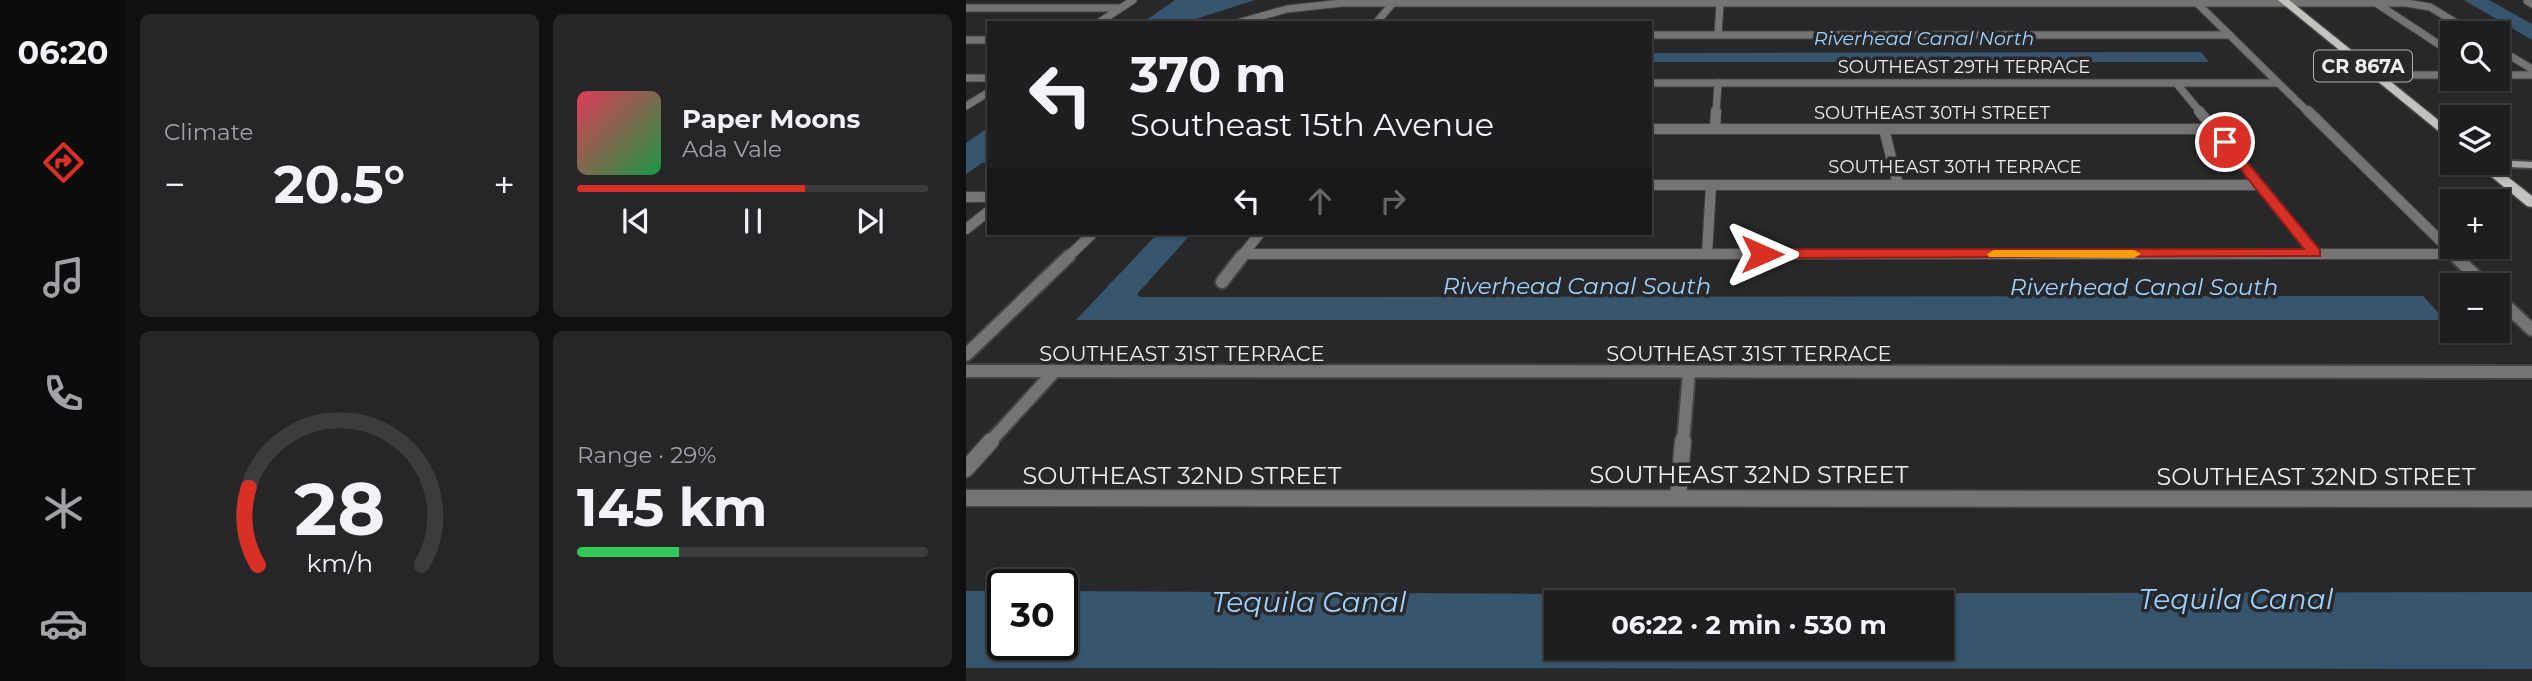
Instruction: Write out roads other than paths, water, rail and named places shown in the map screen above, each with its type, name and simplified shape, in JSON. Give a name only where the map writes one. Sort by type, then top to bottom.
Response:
[{"type":"main road","name":"CR 867A","points":[[2292,2],[2353,58],[2440,128]]},
{"type":"main road","name":"CR 867A","points":[[2292,2],[2440,114]]},
{"type":"main road","points":[[2353,58],[2391,75]]},
{"type":"main road","points":[[2510,172],[2532,187]]},
{"type":"main road","points":[[2503,175],[2532,203]]},
{"type":"street","points":[[1101,21],[1133,0]]},
{"type":"street","points":[[1245,21],[1305,6],[1393,3],[2292,2],[2422,4],[2452,21]]},
{"type":"street","points":[[1378,21],[1393,3]]},
{"type":"street","points":[[1718,35],[1720,3]]},
{"type":"street","points":[[2375,3],[2440,45]]},
{"type":"street","points":[[2198,4],[2440,241]]},
{"type":"street","points":[[966,8],[1120,8]]},
{"type":"street","points":[[1652,35],[2230,35]]},
{"type":"street","points":[[966,40],[987,40]]},
{"type":"street","points":[[2510,56],[2532,69]]},
{"type":"street","points":[[2391,75],[2440,75]]},
{"type":"street","points":[[2510,75],[2532,75]]},
{"type":"street","points":[[966,78],[987,78]]},
{"type":"street","name":"SOUTHEAST 29TH TERRACE","points":[[1652,83],[2277,83]]},
{"type":"street","points":[[1716,129],[1718,83]]},
{"type":"street","points":[[2177,83],[2315,253]]},
{"type":"street","points":[[966,106],[987,93]]},
{"type":"street","name":"SOUTHEAST 30TH STREET","points":[[1652,129],[2214,129]]},
{"type":"street","points":[[1884,129],[1898,185]]},
{"type":"street","points":[[2510,165],[2532,165]]},
{"type":"street","points":[[2514,173],[2532,173]]},
{"type":"street","name":"SOUTHEAST 30TH TERRACE","points":[[1652,185],[2259,185]]},
{"type":"street","points":[[1707,254],[1711,185]]},
{"type":"street","points":[[966,197],[987,197]]},
{"type":"street","points":[[966,229],[987,213]]},
{"type":"street","points":[[966,355],[1091,235]]},
{"type":"street","points":[[1222,282],[1258,235]]},
{"type":"street","points":[[1244,254],[2440,254]]},
{"type":"street","points":[[2458,259],[2473,273]]},
{"type":"street","points":[[2510,309],[2532,330]]},
{"type":"street","name":"SOUTHEAST 31ST TERRACE","points":[[966,371],[2532,372]]},
{"type":"street","points":[[966,469],[1053,373]]},
{"type":"street","points":[[1678,497],[1689,373]]},
{"type":"street","name":"SOUTHEAST 32ND STREET","points":[[966,498],[2532,499]]},
{"type":"water","points":[[1175,0],[1255,0],[1189,21],[1145,21]]},
{"type":"water","points":[[2464,0],[2489,0],[2532,24],[2532,40],[2510,27],[2510,21],[2500,21]]},
{"type":"water","points":[[2201,52],[2209,62],[1652,62],[1652,53]]},
{"type":"water","points":[[987,128],[987,163],[982,163],[966,174],[966,143]]},
{"type":"water","points":[[1156,235],[1190,235],[1137,295],[2423,296],[2440,315],[2440,320],[1076,320]]},
{"type":"water","name":"Tequila Canal","points":[[966,591],[987,591],[987,660],[1078,660],[1078,591],[1544,594],[1544,660],[1954,660],[1954,593],[2532,592],[2532,669],[966,668]]},
{"type":"water label","name":"Riverhead Canal North","points":[[1924,38]]},
{"type":"water label","name":"Riverhead Canal South","points":[[1577,286]]},
{"type":"water label","name":"Riverhead Canal South","points":[[2144,287]]}]
